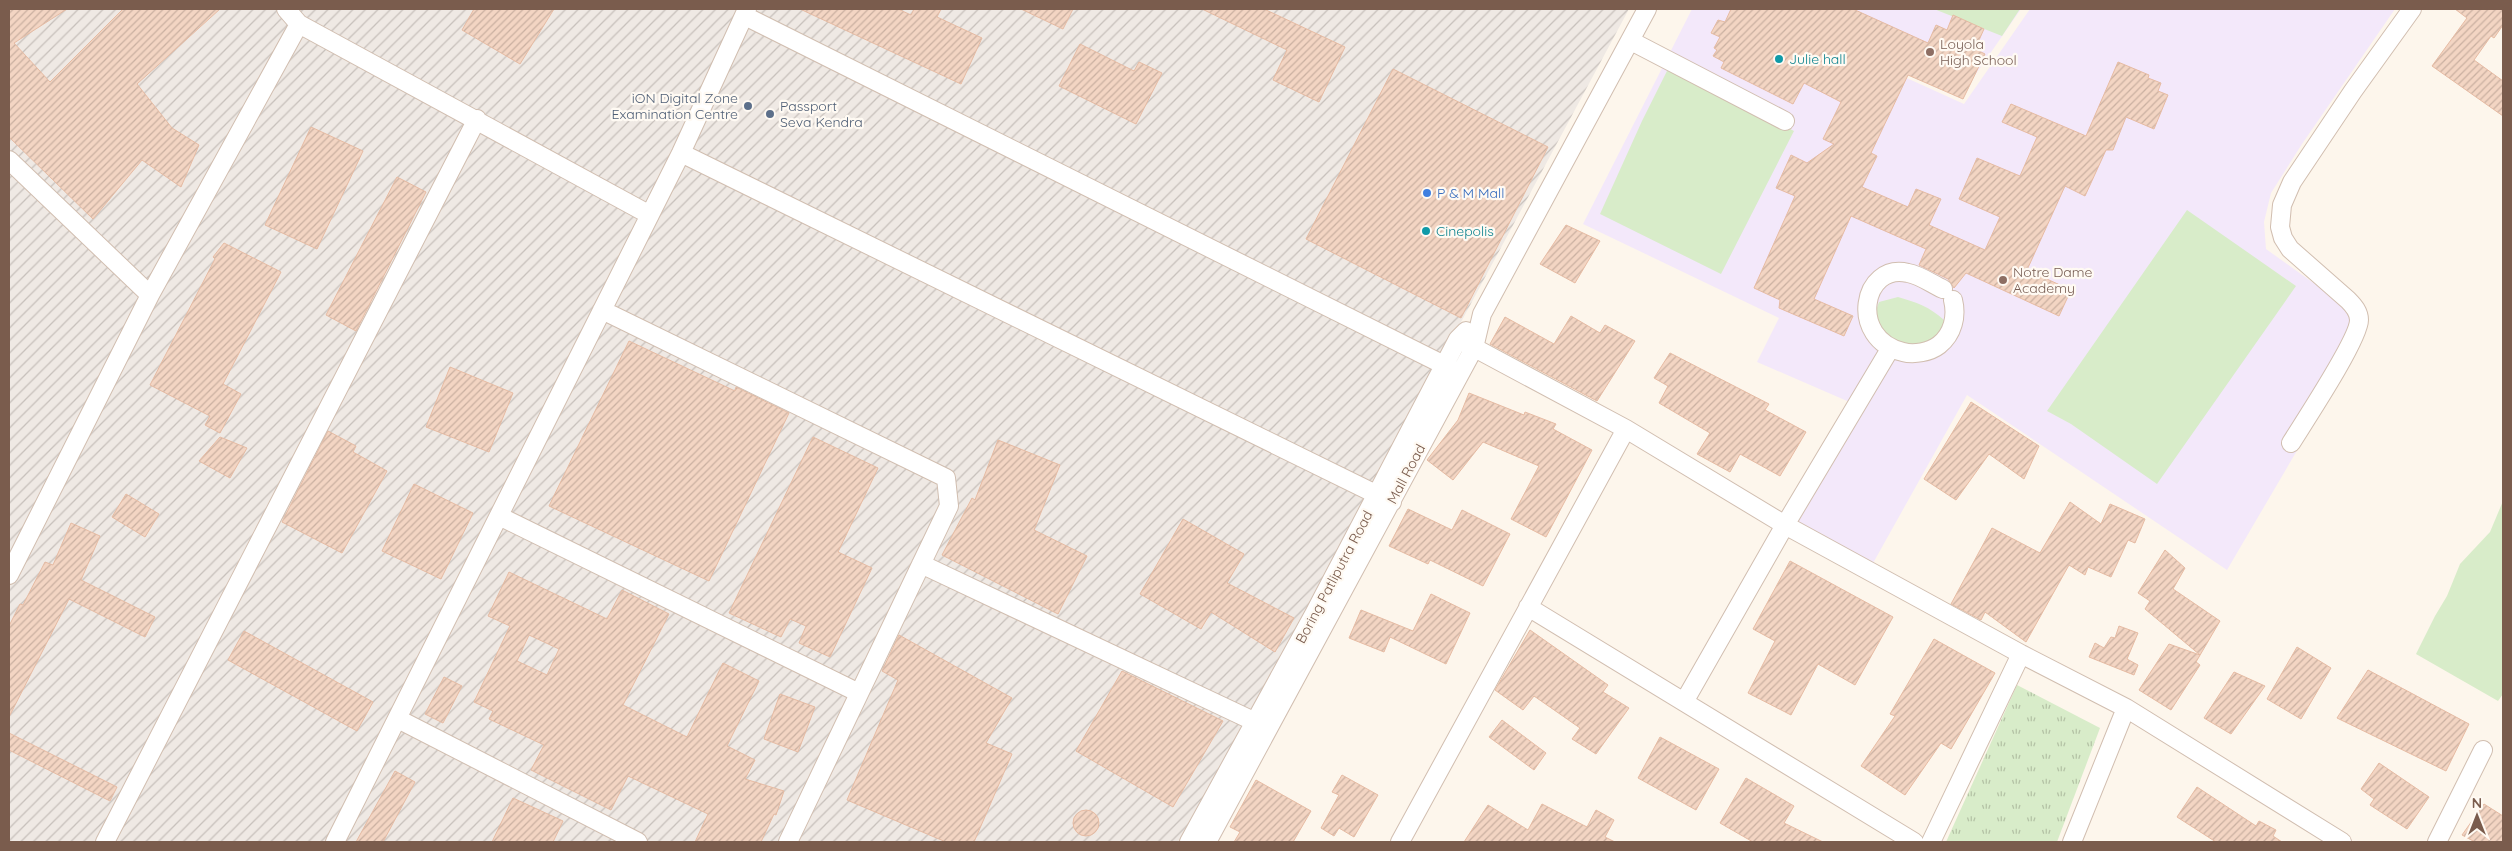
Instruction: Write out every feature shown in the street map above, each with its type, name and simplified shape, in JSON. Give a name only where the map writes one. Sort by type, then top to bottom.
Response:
[{"type":"street","points":[[286,9],[299,24],[477,119],[650,215]]},
{"type":"street","name":"Mall Road","points":[[1207,842],[1262,725],[1647,9]]},
{"type":"street","points":[[2291,443],[2350,344],[2359,322],[2355,307],[2290,249],[2283,238],[2280,227],[2282,205],[2297,174],[2352,91],[2412,9]]},
{"type":"street","points":[[335,842],[681,153],[746,12],[1452,369]]},
{"type":"street","points":[[9,575],[150,295],[299,24]]},
{"type":"street","points":[[1631,41],[1785,121]]},
{"type":"street","points":[[105,842],[477,119]]},
{"type":"street","points":[[681,153],[1384,498]]},
{"type":"street","points":[[9,160],[150,295]]},
{"type":"street","points":[[1908,272],[1948,295],[1956,312],[1949,335],[1938,346],[1927,351],[1910,354],[1890,349],[1879,340],[1866,316],[1870,294],[1878,280],[1891,274],[1908,272]]},
{"type":"street","points":[[602,310],[946,478],[949,506],[788,842]]},
{"type":"street","points":[[1466,343],[1626,429],[1785,525],[2021,654],[2126,708],[2342,842]]},
{"type":"street","points":[[1684,702],[1785,525],[1890,349]]},
{"type":"street","points":[[1400,842],[1626,429]]},
{"type":"street","points":[[499,516],[859,693]]},
{"type":"street","points":[[921,564],[1262,725],[1189,842]]},
{"type":"street","points":[[1528,607],[1914,842]]},
{"type":"street","points":[[1931,842],[2021,654]]},
{"type":"street","points":[[2072,842],[2126,708]]},
{"type":"street","points":[[398,719],[638,842]]},
{"type":"street","points":[[2437,842],[2483,750]]},
{"type":"shaded area","points":[[9,9],[1629,9],[1182,842],[9,842]]},
{"type":"shaded area","name":"Notre Dame Academy","points":[[1692,9],[1754,9],[1964,104],[2030,9],[2395,9],[2302,144],[2271,193],[2264,222],[2266,249],[2351,310],[2363,338],[2227,570],[1967,395],[1872,565],[1790,518],[1854,404],[1757,362],[1779,318],[1583,224]]},
{"type":"shaded area","name":"Loyola High School","points":[[1775,9],[2021,9],[1962,94]]},
{"type":"green space","points":[[1934,9],[2020,9],[2002,36]]},
{"type":"green space","points":[[1669,67],[1794,131],[1721,274],[1600,214]]},
{"type":"green space","points":[[2187,210],[2296,286],[2157,484],[2071,424],[2047,411]]},
{"type":"green space","points":[[1898,297],[1911,301],[1939,315],[1944,320],[1943,332],[1918,350],[1882,338],[1875,313],[1879,302]]},
{"type":"green space","points":[[2503,501],[2503,694],[2498,701],[2416,654],[2447,596],[2460,564],[2490,532]]},
{"type":"green space","points":[[2017,685],[2100,728],[2057,842],[1946,842]]},
{"type":"building","points":[[9,9],[67,9],[14,43],[50,82],[123,9],[220,9],[137,84],[172,128],[199,145],[181,187],[142,160],[93,219],[9,137]]},
{"type":"building","points":[[474,9],[554,9],[520,64],[462,30]]},
{"type":"building","points":[[800,9],[898,9],[911,15],[914,9],[941,9],[937,17],[982,38],[961,84]]},
{"type":"building","points":[[1021,9],[1073,9],[1063,29]]},
{"type":"building","points":[[1202,9],[1264,9],[1345,47],[1319,102],[1273,80],[1287,50]]},
{"type":"building","points":[[1731,9],[1853,9],[1928,43],[1936,25],[1947,30],[1953,15],[1984,29],[1975,49],[1985,54],[1963,99],[1908,75],[1871,153],[1877,156],[1862,187],[1908,207],[1916,189],[1941,199],[1929,225],[1985,250],[2000,217],[1959,199],[1977,158],[2020,176],[2037,137],[2002,122],[2011,104],[2086,136],[2118,62],[2149,75],[2148,78],[2161,83],[2158,91],[2168,95],[2154,129],[2126,117],[2113,150],[2106,150],[2085,196],[2065,186],[2027,270],[2071,290],[2059,316],[1966,273],[1954,288],[1948,279],[1919,265],[1926,249],[1851,216],[1814,299],[1853,316],[1844,336],[1779,308],[1780,300],[1754,288],[1795,196],[1776,188],[1791,155],[1807,163],[1834,144],[1823,139],[1841,102],[1804,83],[1793,104],[1721,68],[1724,62],[1713,56],[1717,50],[1714,48],[1720,37],[1711,33],[1718,20],[1725,22]]},
{"type":"building","points":[[2455,9],[2503,9],[2503,25],[2494,38],[2491,36],[2474,60],[2503,81],[2503,116],[2432,66],[2467,18]]},
{"type":"building","points":[[1080,44],[1134,71],[1139,62],[1162,73],[1136,124],[1059,86]]},
{"type":"building","name":"P & M Mall","points":[[1393,69],[1548,147],[1461,318],[1306,239]]},
{"type":"building","points":[[311,127],[363,151],[317,249],[265,225]]},
{"type":"building","points":[[397,177],[426,192],[356,331],[326,315]]},
{"type":"building","points":[[1566,225],[1600,241],[1575,283],[1540,264]]},
{"type":"building","points":[[224,243],[281,272],[223,384],[241,394],[220,433],[205,425],[210,416],[150,385],[215,259],[213,257]]},
{"type":"building","points":[[1571,316],[1600,333],[1605,325],[1635,341],[1597,401],[1490,344],[1505,317],[1554,344]]},
{"type":"building","points":[[629,341],[735,391],[736,387],[789,413],[709,581],[549,506]]},
{"type":"building","points":[[1670,353],[1769,404],[1765,410],[1806,432],[1780,476],[1740,454],[1730,472],[1697,454],[1710,433],[1659,403],[1668,386],[1654,378]]},
{"type":"building","points":[[450,367],[513,393],[489,452],[426,427]]},
{"type":"building","points":[[1469,393],[1524,415],[1525,412],[1556,424],[1553,429],[1592,450],[1546,537],[1511,519],[1539,466],[1483,442],[1453,480],[1427,460],[1458,420]]},
{"type":"building","points":[[1971,402],[2039,446],[2024,479],[1989,454],[1956,500],[1924,479]]},
{"type":"building","points":[[328,431],[356,446],[353,452],[387,471],[342,553],[282,522]]},
{"type":"building","points":[[220,437],[247,448],[230,478],[199,461]]},
{"type":"building","points":[[813,437],[878,468],[838,552],[872,568],[830,657],[799,643],[806,626],[790,619],[781,637],[729,613]]},
{"type":"building","points":[[998,440],[1060,465],[1034,530],[1087,556],[1058,614],[942,555],[972,498],[975,500]]},
{"type":"building","points":[[414,484],[473,513],[441,579],[382,551]]},
{"type":"building","points":[[126,494],[159,514],[145,537],[112,517]]},
{"type":"building","points":[[2070,502],[2101,524],[2110,504],[2145,519],[2135,543],[2128,540],[2111,577],[2088,567],[2085,575],[2069,565],[2026,642],[1985,612],[1981,620],[1951,604],[1992,528],[2040,553]]},
{"type":"building","points":[[1408,509],[1452,530],[1462,510],[1510,534],[1483,586],[1430,560],[1428,564],[1389,546]]},
{"type":"building","points":[[1183,519],[1244,554],[1227,583],[1294,618],[1275,652],[1211,612],[1201,629],[1140,594]]},
{"type":"building","points":[[71,523],[100,536],[81,580],[155,617],[145,637],[69,599],[9,717],[9,626],[20,604],[23,605],[45,562],[53,565]]},
{"type":"building","points":[[2165,550],[2185,568],[2173,589],[2220,621],[2196,662],[2200,665],[2171,710],[2139,690],[2169,644],[2200,655],[2145,609],[2150,601],[2138,593]]},
{"type":"building","points":[[1790,561],[1893,617],[1855,685],[1818,664],[1791,715],[1748,693],[1775,641],[1753,629]]},
{"type":"building","points":[[509,572],[607,619],[622,590],[669,614],[623,705],[687,737],[723,663],[759,681],[727,746],[755,760],[745,779],[784,791],[776,815],[774,814],[761,842],[695,842],[708,814],[628,776],[611,810],[531,770],[544,745],[489,719],[493,711],[474,702],[510,626],[488,616]],"holes":[[[529,635],[559,649],[547,675],[517,661]]]},
{"type":"building","points":[[1431,594],[1470,613],[1446,664],[1390,637],[1384,652],[1349,638],[1361,610],[1413,631]]},
{"type":"building","points":[[2119,626],[2138,633],[2127,659],[2138,665],[2134,675],[2089,657],[2095,643],[2104,648],[2111,637],[2115,638]]},
{"type":"building","points":[[1530,630],[1608,685],[1603,692],[1629,708],[1596,754],[1572,739],[1580,728],[1534,696],[1523,710],[1495,690]]},
{"type":"building","points":[[244,631],[373,702],[357,731],[228,660]]},
{"type":"building","points":[[899,635],[1012,698],[986,743],[1012,754],[974,842],[946,842],[847,800],[898,680],[882,671]]},
{"type":"building","points":[[1934,639],[1995,673],[1951,749],[1941,743],[1905,795],[1861,766],[1895,716],[1890,714]]},
{"type":"building","points":[[2297,647],[2331,668],[2301,719],[2267,699]]},
{"type":"building","points":[[2368,670],[2469,724],[2446,771],[2337,718]]},
{"type":"building","points":[[1122,671],[1223,721],[1173,807],[1076,751]]},
{"type":"building","points":[[2234,672],[2265,686],[2231,734],[2204,718]]},
{"type":"building","points":[[444,677],[462,686],[443,723],[425,714]]},
{"type":"building","points":[[780,694],[815,707],[798,752],[764,739]]},
{"type":"building","points":[[1502,720],[1546,753],[1534,770],[1489,737]]},
{"type":"building","points":[[9,733],[117,787],[110,801],[9,750]]},
{"type":"building","points":[[1660,737],[1719,769],[1696,810],[1638,778]]},
{"type":"building","points":[[2379,763],[2429,797],[2407,829],[2370,805],[2374,799],[2361,789]]},
{"type":"building","points":[[395,771],[415,782],[383,842],[356,842]]},
{"type":"building","points":[[1342,775],[1378,795],[1354,837],[1339,828],[1334,836],[1321,828],[1339,795],[1332,792]]},
{"type":"building","points":[[1746,778],[1794,806],[1784,823],[1823,842],[1753,842],[1720,823]]},
{"type":"building","points":[[1256,780],[1311,811],[1293,842],[1234,842],[1240,832],[1230,827]]},
{"type":"building","points":[[2197,787],[2256,826],[2259,821],[2276,830],[2273,836],[2282,842],[2216,842],[2177,817]]},
{"type":"building","points":[[513,798],[563,821],[553,842],[492,842]]},
{"type":"building","points":[[1542,804],[1587,827],[1596,810],[1614,820],[1605,837],[1615,842],[1464,842],[1488,805],[1528,830]]},
{"type":"building","points":[[2484,804],[2503,816],[2503,842],[2475,842],[2462,835]]},
{"type":"building","points":[[1086,810],[1095,814],[1099,823],[1095,832],[1086,836],[1077,832],[1073,823],[1077,814]]},
{"type":"place","name":"Loyola High School","points":[[1930,52]]},
{"type":"place","name":"Julie hall","points":[[1779,59]]},
{"type":"place","name":"iON Digital Zone Examination Centre","points":[[748,106]]},
{"type":"place","name":"Passport Seva Kendra","points":[[770,114]]},
{"type":"place","name":"P & M Mall","points":[[1427,193]]},
{"type":"place","name":"Cinepolis","points":[[1426,231]]},
{"type":"place","name":"Notre Dame Academy","points":[[2003,280]]}]
